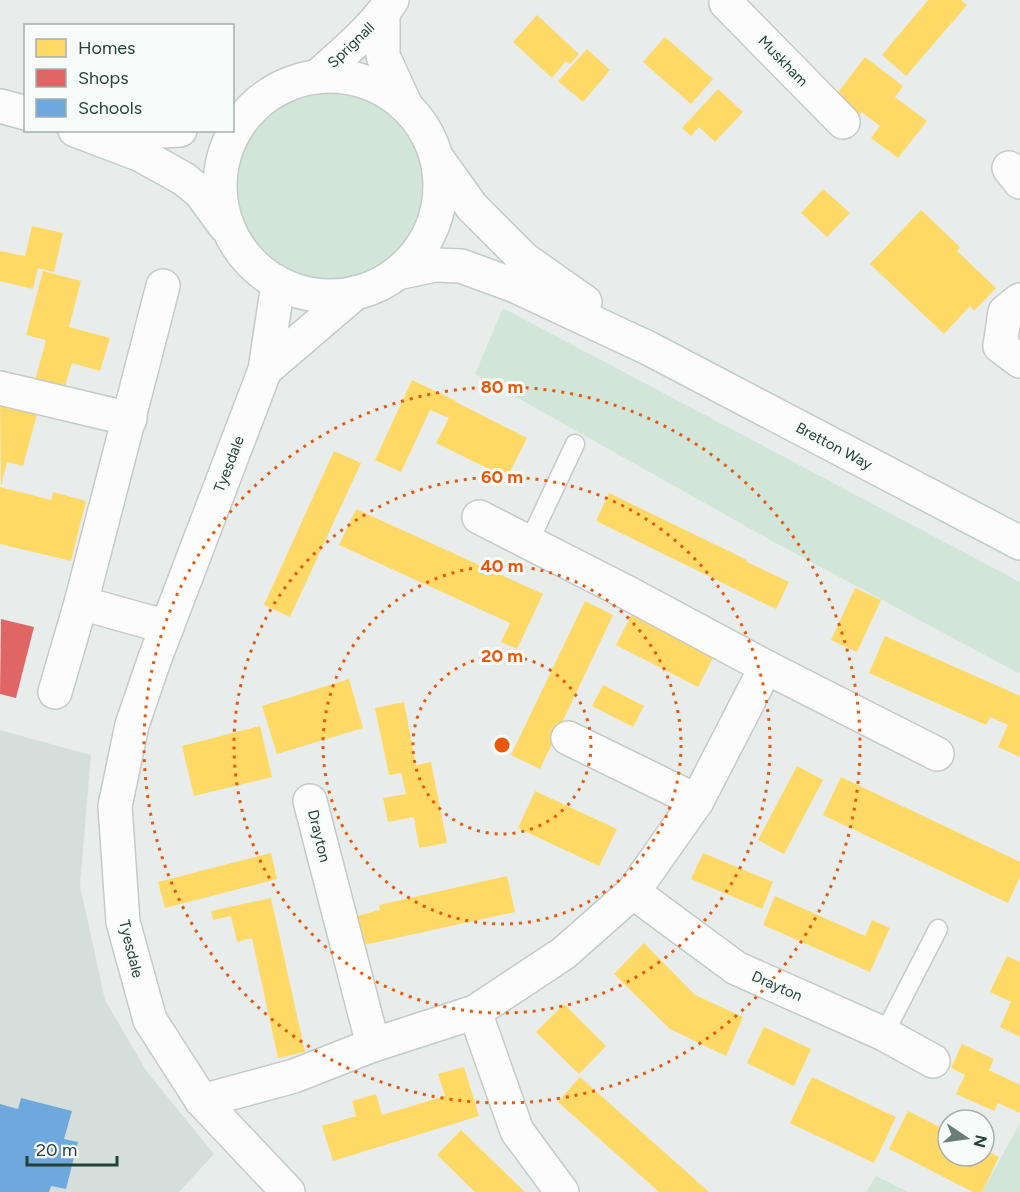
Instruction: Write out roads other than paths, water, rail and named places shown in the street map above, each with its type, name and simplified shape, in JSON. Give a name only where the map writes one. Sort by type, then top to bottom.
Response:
[{"type":"street","name":"Muskham","points":[[730,0],[726,3],[843,122]]},
{"type":"street","name":"Sprignall","points":[[318,76],[366,32],[387,7]]},
{"type":"street","name":"Sprignall","points":[[387,7],[383,56],[406,106]]},
{"type":"street","points":[[80,132],[141,155],[184,179],[200,192],[250,262],[278,284],[303,293],[329,296],[355,293],[377,286],[397,273],[419,251],[434,222],[440,190],[437,158],[425,130],[406,106],[380,87],[350,77],[318,76],[288,84],[261,99],[236,122]]},
{"type":"street","points":[[0,106],[24,112]]},
{"type":"street","points":[[230,233],[221,205],[220,176],[226,147],[232,132]]},
{"type":"street","name":"Bretton Way","points":[[437,158],[472,207],[524,259],[648,348]]},
{"type":"street","name":"Bretton Way","points":[[397,273],[435,265],[461,266],[513,285],[648,348],[1020,543]]},
{"type":"street","name":"Tyesdale","points":[[278,284],[265,370],[132,725],[115,806],[123,922],[150,1020],[202,1101],[288,1192]]},
{"type":"street","points":[[55,692],[81,603],[164,286]]},
{"type":"street","name":"Tyesdale","points":[[265,370],[355,293]]},
{"type":"street","points":[[1020,300],[1005,312],[1000,345],[1020,361]]},
{"type":"street","points":[[0,388],[130,418]]},
{"type":"street","points":[[479,517],[937,754]]},
{"type":"street","points":[[81,603],[167,627]]},
{"type":"street","points":[[202,1101],[294,1076],[374,1045],[475,1012],[564,953],[633,892],[697,801],[766,667]]},
{"type":"street","points":[[568,738],[697,801]]},
{"type":"street","name":"Drayton","points":[[310,801],[374,1045]]},
{"type":"street","name":"Drayton","points":[[633,892],[736,968],[884,1034],[933,1061]]},
{"type":"street","points":[[475,1012],[517,1131],[562,1192]]},
{"type":"lane","points":[[529,542],[575,444]]},
{"type":"lane","points":[[884,1034],[938,929]]}]
